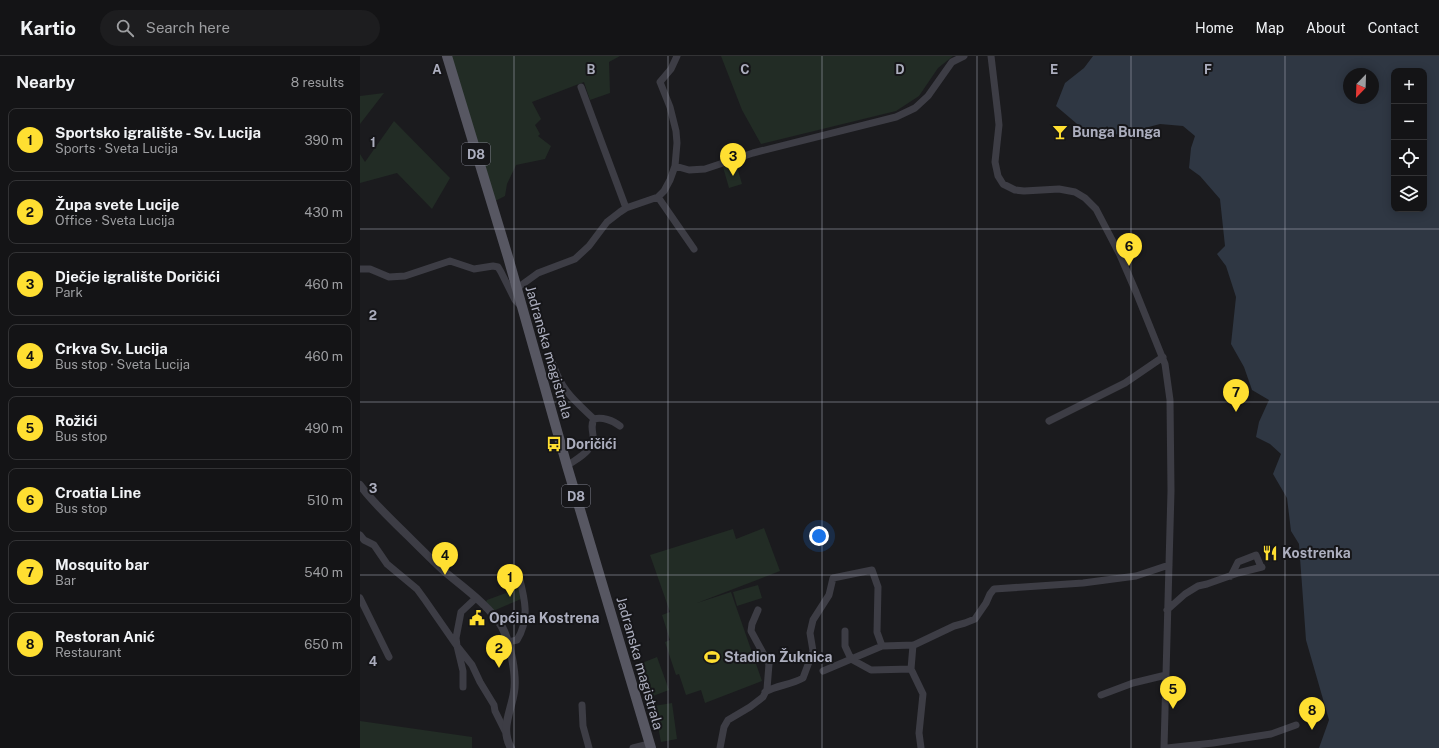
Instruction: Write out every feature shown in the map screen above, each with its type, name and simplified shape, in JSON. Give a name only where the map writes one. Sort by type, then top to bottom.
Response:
[{"type":"main road","name":"Jadranska magistrala","points":[[447,56],[650,746]]},
{"type":"street","points":[[516,289],[538,273],[576,259],[589,246],[607,222],[626,208],[658,197],[664,191],[675,166],[677,143],[676,131],[667,98],[660,82],[671,69],[677,56]]},
{"type":"street","points":[[675,166],[689,170],[705,169],[753,153],[896,117],[915,108],[928,96],[952,62],[964,56]]},
{"type":"street","points":[[991,56],[999,125],[995,162],[998,176],[1004,184],[1015,190],[1065,190],[1080,195],[1092,204],[1120,254],[1163,357],[1170,400],[1171,491],[1167,610],[1165,748],[1213,743],[1271,734],[1296,724]]},
{"type":"street","points":[[581,87],[626,208]]},
{"type":"street","points":[[658,197],[694,249]]},
{"type":"street","points":[[360,269],[370,269],[389,277],[405,276],[450,261],[474,269],[493,266],[498,268],[501,272],[514,300],[521,306]]},
{"type":"street","points":[[1049,421],[1125,383],[1163,357]]},
{"type":"street","points":[[554,364],[558,378],[569,395],[594,419],[597,418],[612,421],[620,426]]},
{"type":"street","points":[[567,466],[584,455],[591,446],[593,438],[592,424],[594,419]]},
{"type":"street","points":[[360,485],[377,506],[444,571],[476,598],[502,626],[508,642],[515,683],[505,731],[506,738],[511,748]]},
{"type":"street","points":[[360,535],[364,540],[374,545],[391,568],[417,589],[472,665],[494,705],[495,711],[505,731]]},
{"type":"street","points":[[1167,610],[1185,594],[1198,586],[1261,567],[1256,555],[1238,562],[1231,576]]},
{"type":"street","points":[[823,671],[882,646],[913,645],[954,626],[975,619],[994,589],[1083,583],[1136,576],[1169,565]]},
{"type":"street","points":[[765,692],[770,689],[796,682],[803,678],[813,651],[810,634],[813,620],[829,595],[833,578],[872,570],[878,588],[877,632],[882,646]]},
{"type":"street","points":[[508,642],[517,640],[521,635],[526,614],[524,597],[518,572]]},
{"type":"street","points":[[360,598],[389,657]]},
{"type":"street","points":[[463,687],[463,671],[456,638],[461,612],[476,598]]},
{"type":"street","points":[[720,748],[724,727],[728,720],[750,707],[763,697],[769,679],[769,664],[751,631],[752,624],[758,610]]},
{"type":"street","points":[[845,631],[845,646],[851,659],[871,670],[911,669]]},
{"type":"street","points":[[913,645],[911,669],[923,694],[919,733],[922,748]]},
{"type":"street","points":[[1100,696],[1133,683],[1166,675]]},
{"type":"street","points":[[582,705],[583,726],[590,748]]},
{"type":"street","points":[[633,748],[650,746]]},
{"type":"shaded area","points":[[451,56],[620,56],[609,62],[610,93],[590,100],[584,82],[532,102],[541,119],[535,125],[540,134],[538,136],[551,146],[545,159],[516,165],[507,184],[505,196],[495,201]]},
{"type":"shaded area","points":[[721,56],[953,56],[938,68],[919,96],[896,111],[761,144],[742,110]]},
{"type":"shaded area","points":[[384,93],[360,124],[360,96]]},
{"type":"shaded area","points":[[394,121],[450,178],[432,209],[397,173],[360,183],[360,154],[365,162]]},
{"type":"shaded area","points":[[736,163],[742,184],[729,188],[723,167]]},
{"type":"shaded area","points":[[764,528],[780,571],[697,603],[731,592],[762,681],[705,703],[701,690],[686,695],[679,674],[676,675],[665,642],[670,640],[662,615],[670,612],[650,555],[733,529],[736,539]]},
{"type":"shaded area","points":[[758,585],[762,598],[737,606],[733,592]]},
{"type":"shaded area","points":[[519,588],[521,599],[493,611],[486,602],[487,600]]},
{"type":"shaded area","points":[[657,657],[669,690],[653,696],[642,663]]},
{"type":"shaded area","points":[[672,703],[677,739],[661,742],[654,706]]},
{"type":"shaded area","points":[[360,721],[472,737],[472,748],[360,748]]},
{"type":"water","points":[[1093,56],[1439,56],[1439,748],[1319,748],[1329,720],[1306,640],[1299,544],[1291,531],[1287,498],[1273,474],[1281,454],[1270,444],[1256,437],[1259,422],[1269,400],[1252,390],[1244,367],[1231,344],[1236,297],[1226,266],[1217,254],[1225,246],[1220,199],[1200,176],[1189,168],[1191,148],[1195,136],[1183,126],[1160,124],[1122,134],[1101,135],[1083,129],[1056,106],[1065,83],[1084,68]]},
{"type":"place","name":"Bunga Bunga","points":[[1060,132]]},
{"type":"place","name":"Dječje igralište Doričići","points":[[733,176]]},
{"type":"place","name":"Croatia Line","points":[[1129,266]]},
{"type":"place","name":"Mosquito bar","points":[[1236,412]]},
{"type":"place","name":"Doričići","points":[[554,444]]},
{"type":"place","name":"Kostrenka","points":[[1270,553]]},
{"type":"place","name":"Crkva Sv. Lucija","points":[[445,575]]},
{"type":"place","name":"Sportsko igralište - Sv. Lucija","points":[[510,597]]},
{"type":"place","name":"Općina Kostrena","points":[[477,618]]},
{"type":"place","name":"Stadion Žuknica","points":[[712,657]]},
{"type":"place","name":"Župa svete Lucije","points":[[499,668]]},
{"type":"place","name":"Rožići","points":[[1173,709]]},
{"type":"place","name":"Restoran Anić","points":[[1312,730]]}]
